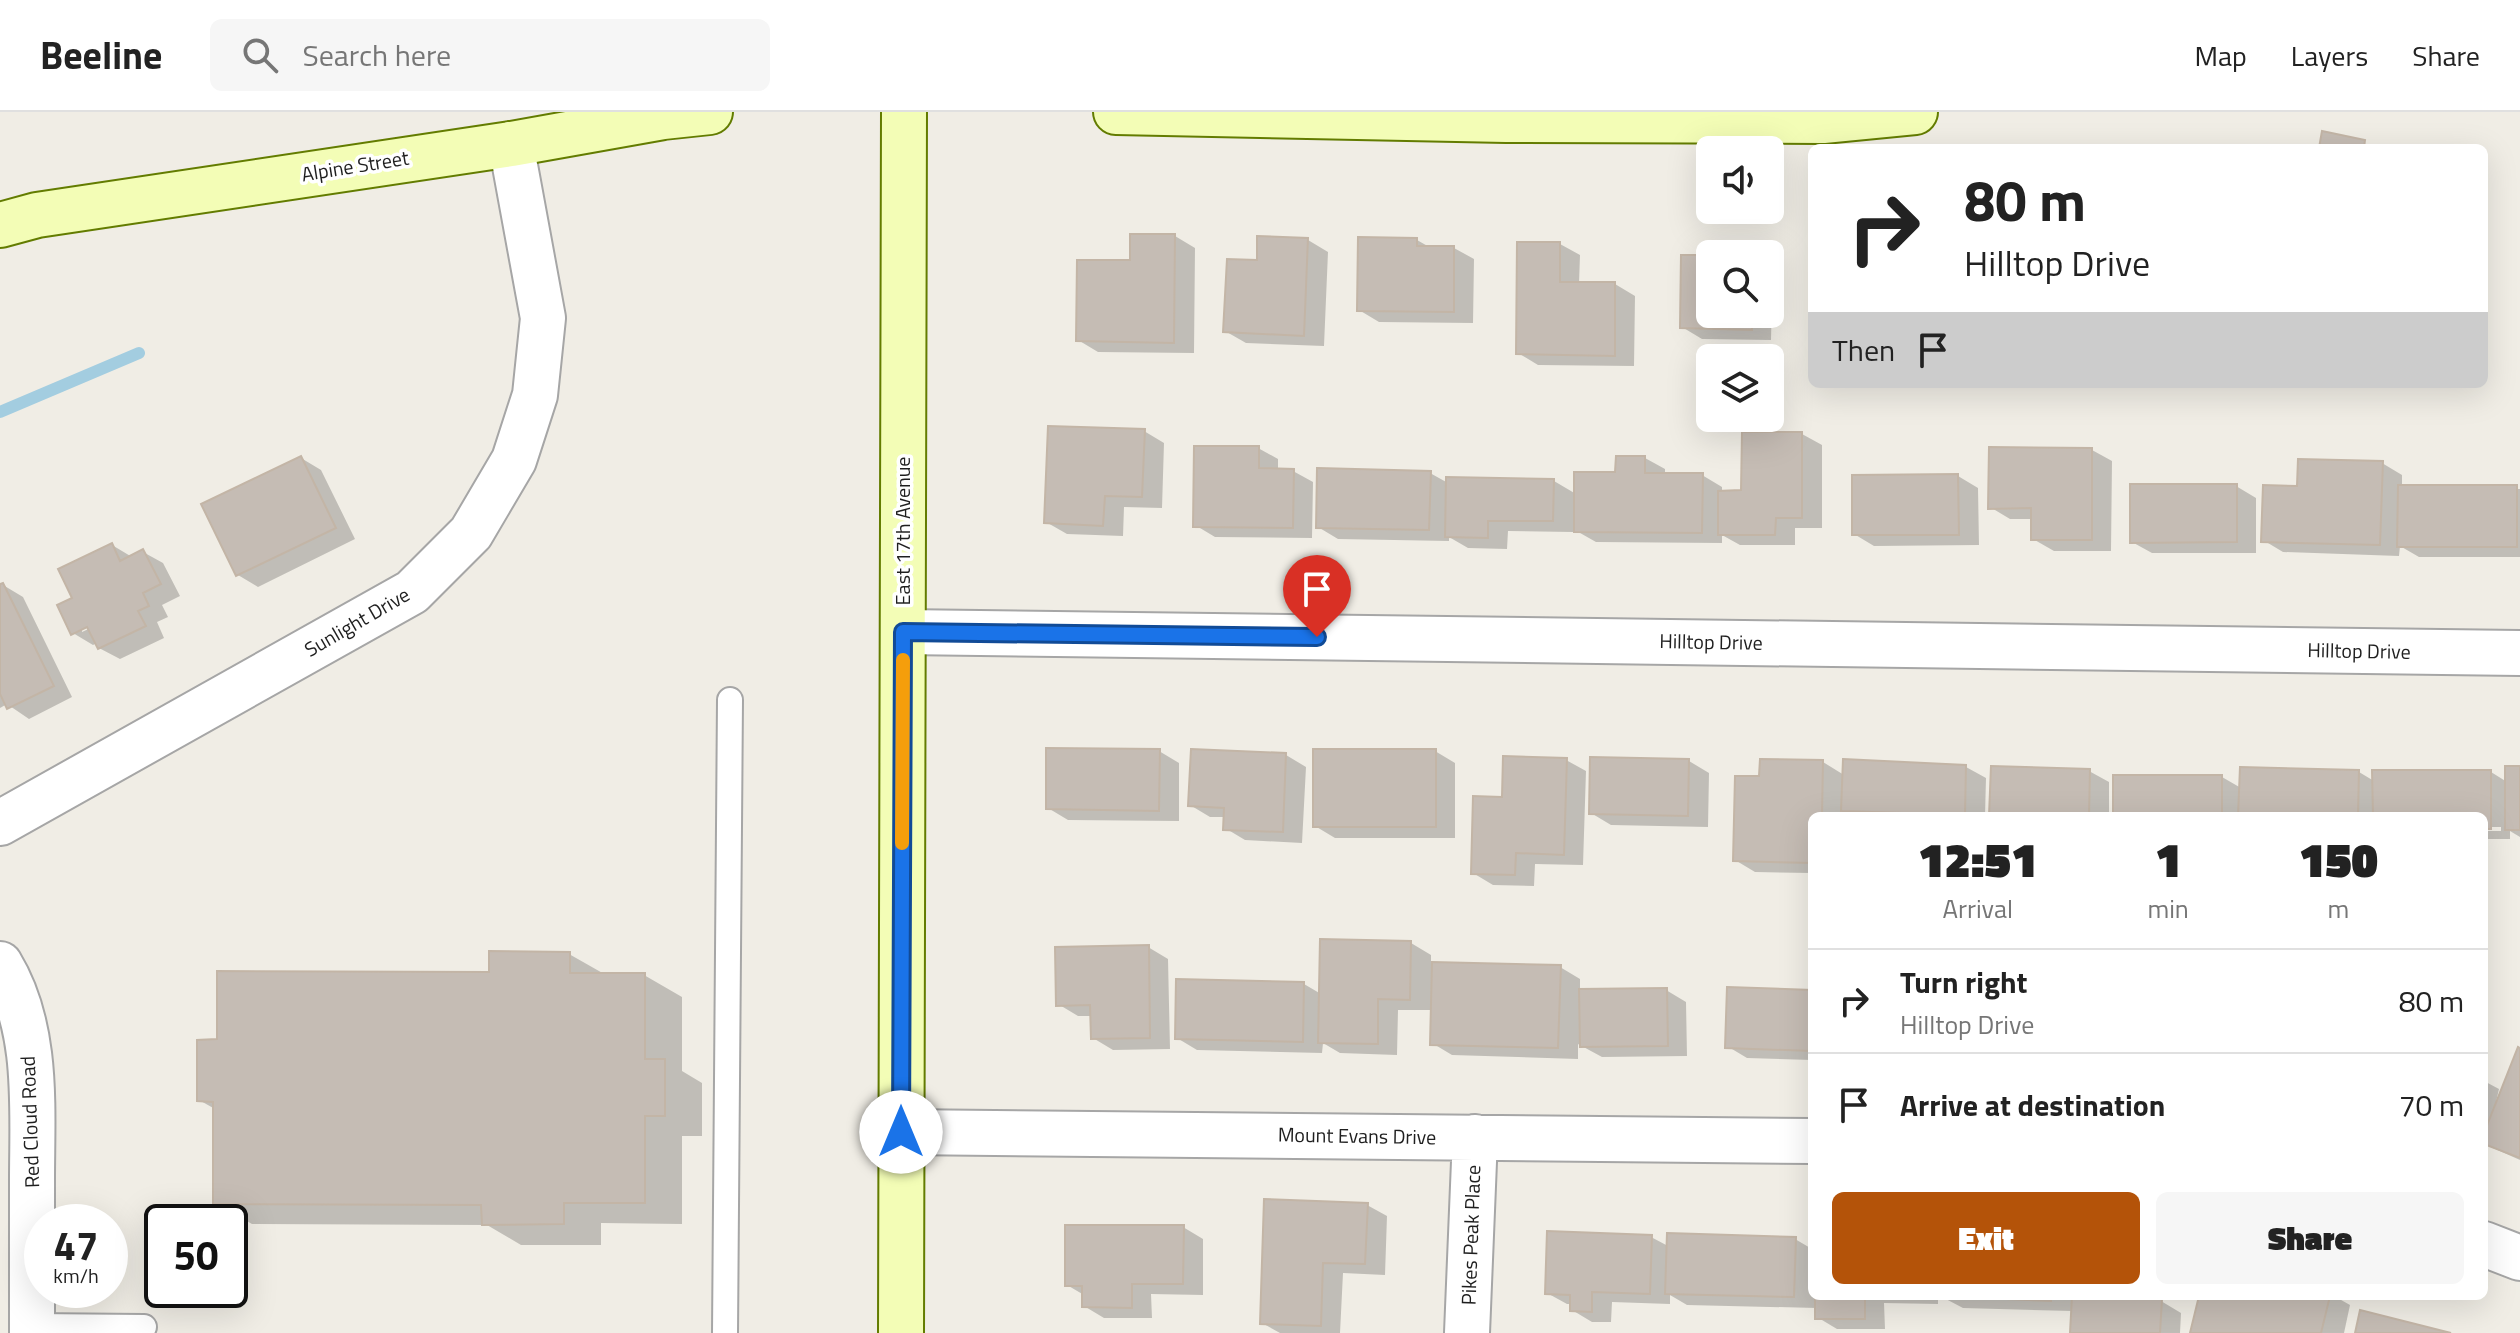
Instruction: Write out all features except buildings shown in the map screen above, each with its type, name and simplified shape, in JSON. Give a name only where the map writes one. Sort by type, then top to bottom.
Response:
[{"type":"street","name":"Alpine Street","points":[[0,225],[37,215],[710,112]]},
{"type":"street","name":"East 17th Avenue","points":[[901,1333],[904,112]]},
{"type":"street","points":[[1116,112],[1506,120],[1823,121],[1915,112]]},
{"type":"street","name":"Sunlight Drive","points":[[0,823],[412,592],[471,533],[514,460],[535,395],[543,318],[511,144]]},
{"type":"street","name":"Hilltop Drive","points":[[903,632],[2520,653]]},
{"type":"street","name":"Red Cloud Road","points":[[0,964],[10,981],[27,1032],[32,1098],[32,1329]]},
{"type":"street","name":"Mount Evans Drive","points":[[901,1132],[1808,1141]]},
{"type":"street","name":"Pikes Peak Place","points":[[1467,1333],[1475,1137]]},
{"type":"street","points":[[2488,1246],[2520,1258]]},
{"type":"lane","points":[[725,1333],[730,700]]},
{"type":"lane","points":[[32,1329],[144,1327]]},
{"type":"waterway","points":[[0,412],[139,353]]},
{"type":"slow traffic","points":[[902,843],[903,660]]},
{"type":"route","points":[[901,1132],[903,632],[1317,637]]}]
